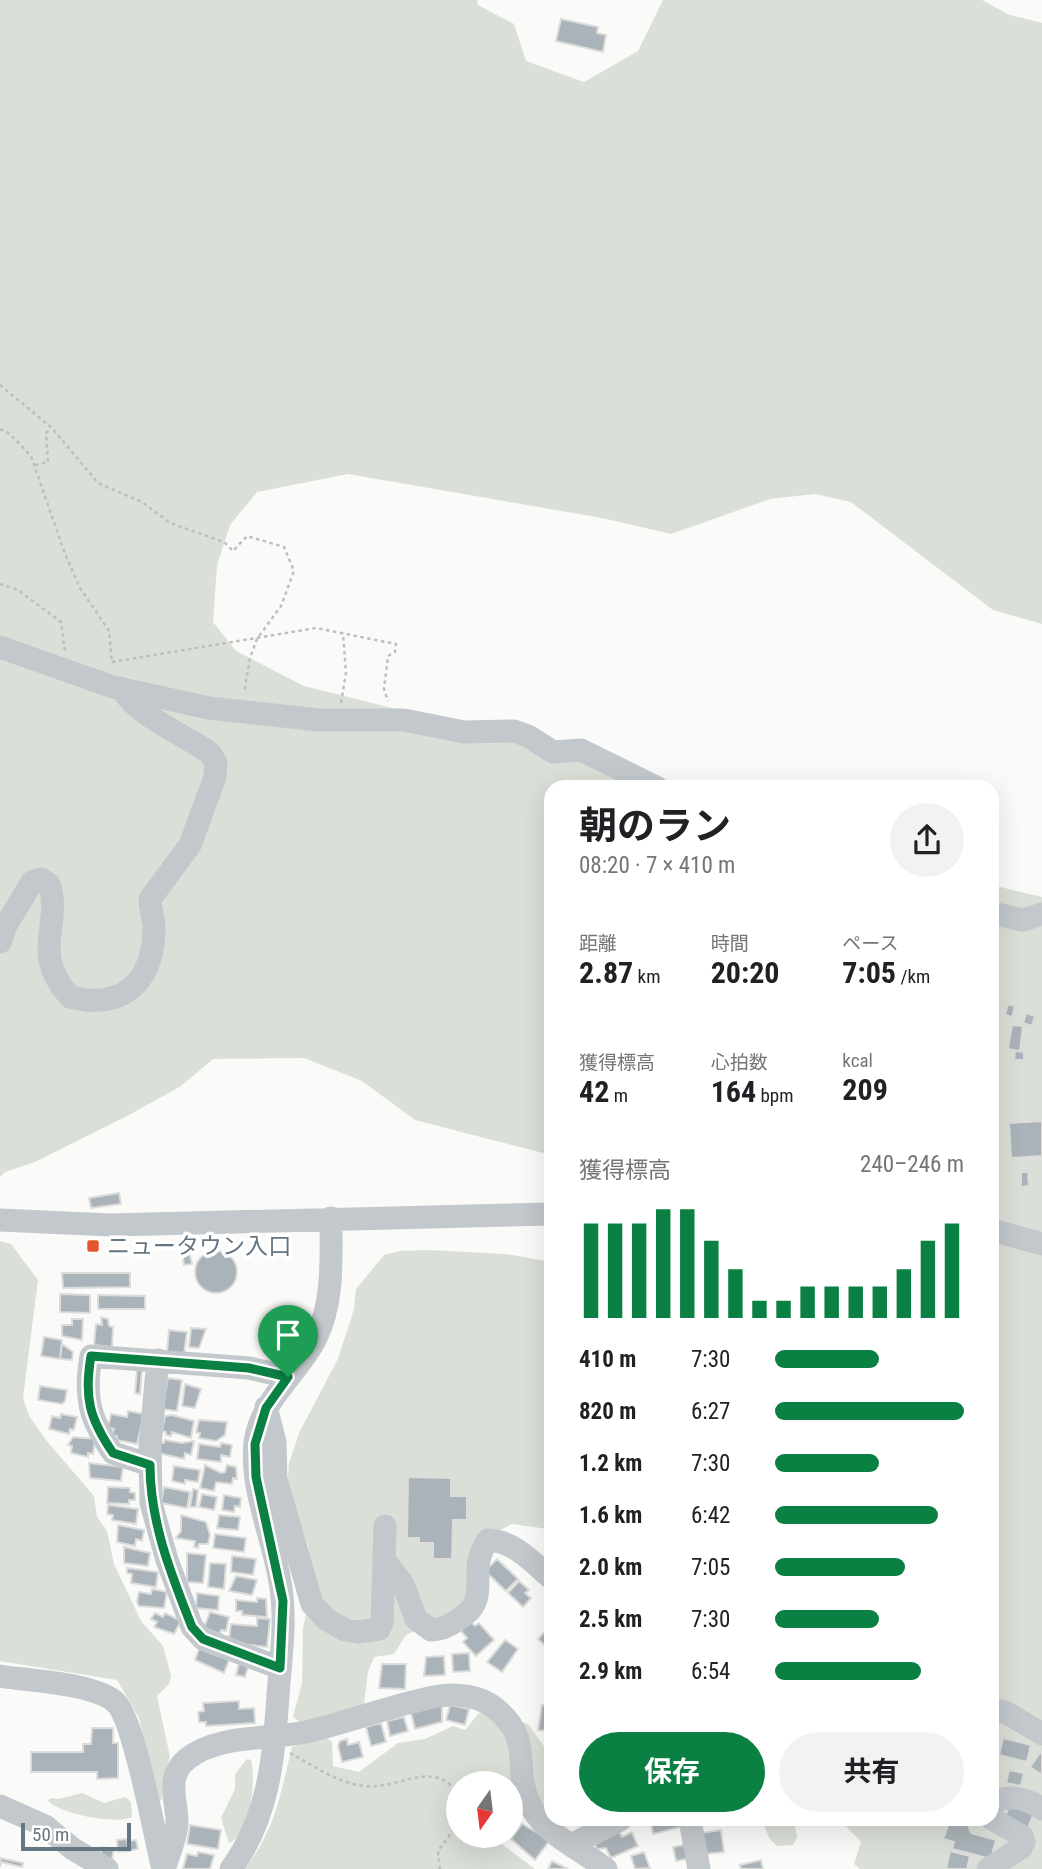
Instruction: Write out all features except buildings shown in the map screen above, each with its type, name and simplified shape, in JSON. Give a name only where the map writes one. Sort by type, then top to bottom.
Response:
[{"type":"street","points":[[0,647],[117,687],[241,712],[338,720],[394,720],[464,732],[521,733],[549,751],[587,753],[642,780]]},
{"type":"street","points":[[0,942],[5,927],[32,882],[41,879],[49,884],[54,898],[47,951],[59,985],[70,997],[105,1000],[127,992],[141,981],[152,958],[155,928],[150,899],[190,845],[215,777],[216,763],[210,754],[125,696],[117,687]]},
{"type":"street","points":[[999,915],[1023,920],[1042,914]]},
{"type":"street","points":[[0,1220],[111,1225],[544,1214]]},
{"type":"street","points":[[232,1869],[254,1831],[271,1774],[280,1668],[283,1601],[256,1477],[255,1444],[266,1408],[315,1340],[323,1321],[331,1261],[331,1219]]},
{"type":"street","points":[[999,1232],[1042,1244]]},
{"type":"street","points":[[150,1465],[121,1457],[108,1446],[88,1407],[91,1356],[249,1368],[288,1377]]},
{"type":"street","points":[[158,1360],[150,1465],[151,1503],[156,1525],[192,1627],[203,1639],[280,1668]]},
{"type":"street","points":[[266,1408],[275,1442],[276,1479],[312,1604],[326,1619],[345,1630],[358,1632],[379,1629],[382,1623],[385,1526]]},
{"type":"street","points":[[384,1561],[403,1584],[416,1619],[431,1630],[443,1629],[470,1613],[476,1604],[477,1567],[488,1540],[499,1541],[516,1549],[544,1572]]},
{"type":"street","points":[[0,1676],[101,1694],[116,1702],[129,1724],[164,1869]]},
{"type":"street","points":[[164,1869],[177,1822],[172,1789],[180,1767],[195,1754],[213,1747],[306,1732],[440,1696],[479,1699],[494,1707],[510,1723],[518,1740],[527,1799],[544,1824]]},
{"type":"street","points":[[999,1710],[1042,1734]]},
{"type":"street","points":[[999,1801],[1017,1798],[1031,1801],[1042,1809]]},
{"type":"street","points":[[0,1806],[46,1826],[82,1855],[107,1869]]},
{"type":"street","points":[[988,1869],[1021,1848],[1024,1842],[1022,1836],[999,1823]]},
{"type":"street","points":[[547,1826],[606,1869]]},
{"type":"street","points":[[571,1845],[608,1826]]},
{"type":"street","points":[[691,1826],[699,1869]]},
{"type":"path","points":[[0,386],[52,428],[98,483],[142,502],[170,523],[224,542],[233,551],[247,536],[284,547],[294,571],[281,606],[259,637],[250,658],[241,712]]},
{"type":"path","points":[[34,465],[48,462],[46,433],[52,428]]},
{"type":"path","points":[[0,429],[10,434],[31,456],[65,554],[80,588],[109,631],[117,687]]},
{"type":"path","points":[[0,584],[18,590],[61,622],[67,668]]},
{"type":"path","points":[[112,663],[316,628],[343,633],[396,644],[395,652],[388,656],[384,689],[394,720]]},
{"type":"path","points":[[338,720],[346,673],[343,633]]},
{"type":"path","points":[[276,1736],[287,1751],[324,1773],[348,1782],[383,1786],[426,1775],[446,1780]]},
{"type":"path","points":[[440,1869],[438,1851],[446,1840]]},
{"type":"shaded area","points":[[0,0],[477,0],[478,5],[514,24],[526,61],[584,82],[638,51],[663,0],[982,0],[1010,15],[1042,23],[1042,624],[993,610],[851,502],[815,494],[770,499],[671,534],[602,518],[348,474],[257,492],[230,525],[217,565],[213,622],[236,651],[304,686],[509,737],[648,780],[544,780],[544,1153],[415,1120],[362,1081],[304,1058],[213,1059],[181,1086],[127,1116],[35,1162],[5,1172],[0,1177]]},
{"type":"shaded area","points":[[999,887],[1042,897],[1042,1869],[860,1869],[854,1864],[861,1842],[846,1826],[999,1826]]},
{"type":"shaded area","points":[[0,1241],[11,1244],[38,1280],[23,1398],[29,1416],[94,1496],[97,1517],[107,1531],[114,1564],[141,1621],[163,1646],[171,1676],[169,1684],[157,1696],[170,1757],[165,1772],[162,1800],[158,1801],[139,1718],[117,1680],[0,1661]]},
{"type":"shaded area","points":[[400,1251],[506,1254],[544,1261],[544,1528],[512,1524],[476,1543],[472,1604],[406,1635],[394,1654],[374,1657],[368,1672],[364,1704],[302,1724],[293,1717],[302,1683],[303,1628],[313,1582],[308,1546],[287,1493],[289,1463],[300,1431],[338,1359],[354,1309],[356,1289],[384,1255]]},
{"type":"shaded area","points":[[490,1711],[528,1724],[544,1746],[544,1810],[523,1812],[523,1771],[446,1771],[446,1848],[507,1848],[535,1869],[245,1869],[270,1825],[292,1747],[322,1736],[332,1741],[333,1766],[359,1772],[398,1743],[425,1739],[453,1726],[465,1730],[479,1713]]},
{"type":"shaded area","points":[[247,1759],[251,1760],[253,1780],[250,1806],[242,1829],[229,1843],[221,1818],[235,1789],[235,1774]]},
{"type":"shaded area","points":[[82,1793],[104,1803],[125,1797],[131,1802],[132,1817],[114,1820],[89,1817],[64,1810],[48,1801],[50,1798],[58,1799]]},
{"type":"shaded area","points":[[764,1826],[795,1826],[797,1837],[793,1845],[777,1846],[769,1838]]},
{"type":"place","name":"ニュータウン入口","points":[[93,1246]]},
{"type":"route","points":[[91,1356],[249,1368],[288,1377],[266,1408],[255,1444],[256,1477],[283,1601],[280,1668],[243,1657],[197,1635],[156,1525],[151,1503],[150,1465],[113,1453],[90,1413],[87,1397],[91,1356]]}]
